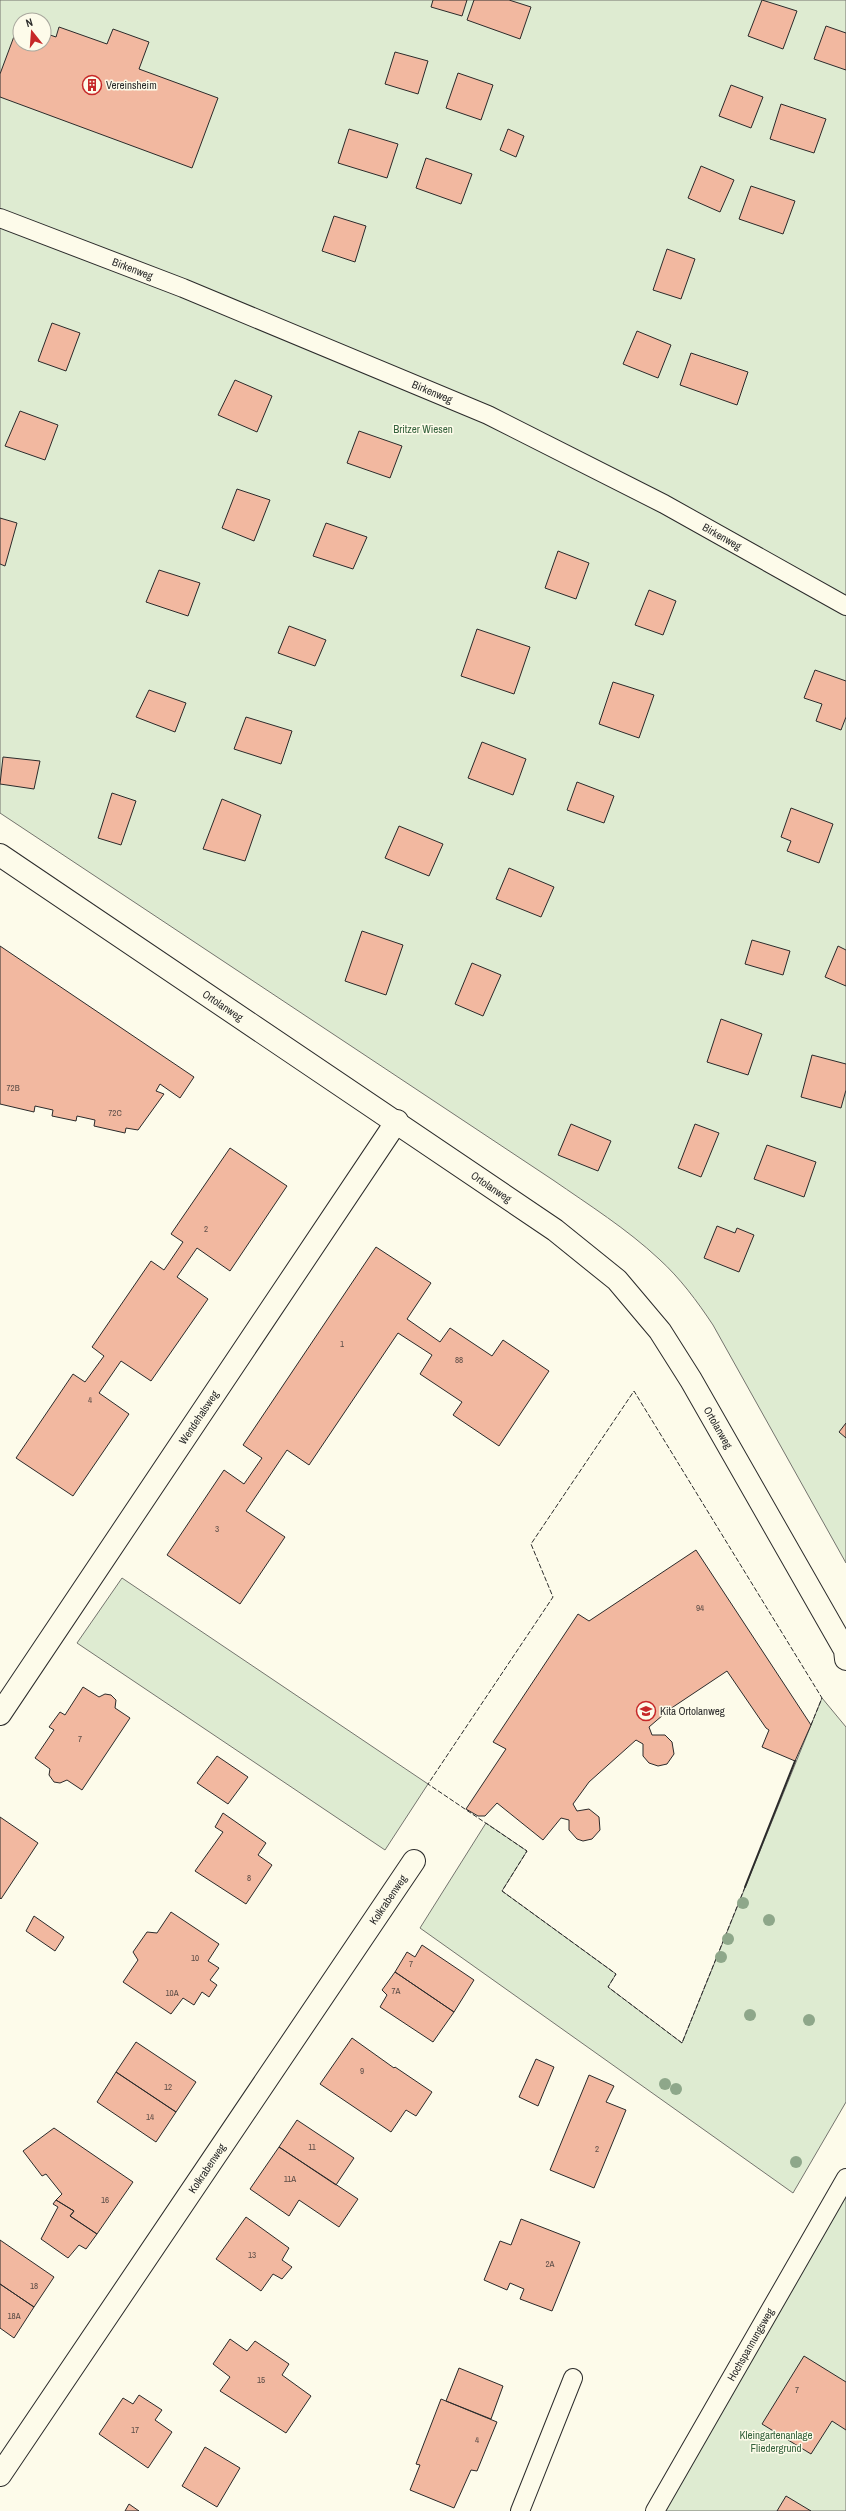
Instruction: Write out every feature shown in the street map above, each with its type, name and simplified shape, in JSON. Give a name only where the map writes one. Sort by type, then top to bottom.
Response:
[{"type":"street","name":"Ortolanweg","points":[[0,856],[556,1230],[617,1280],[657,1328],[692,1380],[846,1653]]},
{"type":"street","name":"Wendehalsweg","points":[[0,1714],[396,1121]]},
{"type":"street","name":"Kolkrabenweg","points":[[0,2475],[414,1861]]},
{"type":"lane","name":"Birkenweg","points":[[0,218],[184,288],[488,415],[664,504],[846,606]]},
{"type":"lane","name":"Hochspannungsweg","points":[[655,2511],[846,2178]]},
{"type":"lane","points":[[520,2511],[573,2378]]},
{"type":"green space","name":"Britzer Wiesen","points":[[0,0],[846,0],[846,1563],[713,1325],[681,1282],[667,1266],[647,1248],[608,1218],[0,813]]},
{"type":"green space","points":[[122,1578],[428,1784],[385,1850],[77,1643]]},
{"type":"green space","points":[[822,1698],[846,1727],[846,2102],[793,2193],[420,1928],[486,1823],[527,1851],[502,1891],[616,1974],[608,1987],[682,2043]]},
{"type":"green space","name":"Kleingartenanlage Fliedergrund","points":[[846,2182],[846,2511],[652,2511]]},
{"type":"building","points":[[433,0],[467,0],[462,16],[431,7]]},
{"type":"building","points":[[474,0],[509,0],[531,7],[520,39],[467,20]]},
{"type":"building","points":[[762,0],[797,11],[783,49],[748,36]]},
{"type":"building","points":[[826,26],[846,33],[846,70],[814,59]]},
{"type":"building","name":"Vereinsheim","points":[[59,27],[107,44],[113,29],[149,42],[139,69],[218,98],[192,168],[0,97],[0,74],[12,42],[12,52],[52,52],[52,36],[56,37]]},
{"type":"building","points":[[395,52],[428,61],[418,94],[385,84]]},
{"type":"building","points":[[458,73],[493,85],[481,120],[446,108]]},
{"type":"building","points":[[731,85],[763,97],[751,128],[719,116]]},
{"type":"building","points":[[781,104],[826,119],[814,153],[770,139]]},
{"type":"building","points":[[349,129],[398,144],[387,178],[338,163]]},
{"type":"building","points":[[508,129],[524,136],[516,157],[500,150]]},
{"type":"building","points":[[426,158],[472,174],[461,204],[416,188]]},
{"type":"building","points":[[701,166],[734,180],[720,212],[688,198]]},
{"type":"building","points":[[751,186],[795,201],[783,234],[739,219]]},
{"type":"building","points":[[334,216],[366,226],[355,262],[322,251]]},
{"type":"building","points":[[667,249],[695,259],[681,299],[653,290]]},
{"type":"building","points":[[52,323],[80,333],[66,371],[38,361]]},
{"type":"building","points":[[637,331],[671,345],[658,378],[623,364]]},
{"type":"building","points":[[691,353],[748,372],[737,405],[680,385]]},
{"type":"building","points":[[235,380],[272,396],[257,432],[218,415]]},
{"type":"building","points":[[20,411],[58,425],[45,460],[5,446]]},
{"type":"building","points":[[359,431],[402,446],[390,478],[347,463]]},
{"type":"building","points":[[237,489],[270,500],[254,541],[222,528]]},
{"type":"building","points":[[0,518],[17,523],[5,566],[0,564]]},
{"type":"building","points":[[326,523],[367,537],[353,569],[313,556]]},
{"type":"building","points":[[558,551],[589,563],[576,599],[545,588]]},
{"type":"building","points":[[159,570],[200,583],[188,616],[146,602]]},
{"type":"building","points":[[649,590],[676,601],[663,635],[635,625]]},
{"type":"building","points":[[289,626],[326,640],[315,666],[278,653]]},
{"type":"building","points":[[477,629],[530,647],[514,694],[461,676]]},
{"type":"building","points":[[815,670],[846,681],[846,717],[841,730],[816,721],[822,704],[804,698]]},
{"type":"building","points":[[613,682],[654,695],[639,738],[599,724]]},
{"type":"building","points":[[149,690],[186,703],[175,732],[136,717]]},
{"type":"building","points":[[246,717],[292,731],[281,764],[234,749]]},
{"type":"building","points":[[482,742],[526,759],[513,795],[468,778]]},
{"type":"building","points":[[3,757],[40,761],[34,789],[0,784]]},
{"type":"building","points":[[577,782],[614,796],[604,823],[567,810]]},
{"type":"building","points":[[112,793],[136,801],[121,845],[98,838]]},
{"type":"building","points":[[222,799],[261,815],[245,861],[203,849]]},
{"type":"building","points":[[791,808],[833,824],[819,863],[787,851],[791,841],[781,837]]},
{"type":"building","points":[[399,826],[443,844],[429,876],[385,858]]},
{"type":"building","points":[[509,868],[554,887],[541,917],[496,899]]},
{"type":"building","points":[[362,931],[403,945],[386,995],[345,981]]},
{"type":"building","points":[[752,940],[790,951],[783,975],[745,964]]},
{"type":"building","points":[[0,946],[194,1077],[180,1098],[160,1084],[156,1091],[164,1094],[138,1130],[126,1128],[125,1133],[94,1126],[95,1120],[77,1116],[76,1121],[52,1116],[53,1110],[35,1106],[34,1112],[0,1104]]},
{"type":"building","points":[[838,946],[846,950],[846,986],[825,977]]},
{"type":"building","points":[[472,963],[501,975],[483,1016],[455,1004]]},
{"type":"building","points":[[721,1019],[762,1034],[748,1075],[707,1062]]},
{"type":"building","points":[[812,1055],[846,1064],[846,1090],[841,1108],[801,1097]]},
{"type":"building","points":[[571,1124],[611,1141],[598,1171],[558,1155]]},
{"type":"building","points":[[695,1124],[719,1133],[701,1177],[678,1168]]},
{"type":"building","points":[[767,1145],[816,1162],[804,1197],[754,1179]]},
{"type":"building","points":[[230,1148],[287,1186],[230,1271],[197,1248],[177,1277],[208,1299],[151,1381],[121,1361],[99,1393],[129,1414],[73,1496],[16,1458],[73,1374],[85,1382],[104,1356],[92,1347],[151,1261],[164,1270],[183,1242],[171,1234]]},
{"type":"building","points":[[717,1226],[735,1233],[737,1228],[754,1235],[739,1272],[704,1258]]},
{"type":"building","points":[[376,1247],[431,1283],[407,1319],[440,1342],[450,1328],[492,1356],[503,1340],[549,1371],[499,1446],[453,1415],[462,1402],[420,1374],[432,1355],[398,1333],[309,1465],[287,1450],[246,1511],[285,1537],[240,1604],[167,1555],[224,1470],[244,1484],[262,1458],[243,1445]]},
{"type":"building","points":[[846,1423],[846,1438],[839,1432]]},
{"type":"building","points":[[696,1550],[811,1725],[795,1761],[762,1747],[769,1730],[766,1728],[727,1671],[670,1709],[649,1727],[652,1735],[665,1735],[672,1742],[674,1754],[667,1764],[658,1766],[649,1763],[643,1756],[643,1744],[636,1740],[589,1782],[573,1804],[577,1811],[589,1809],[599,1817],[600,1830],[592,1839],[583,1841],[577,1839],[569,1830],[569,1820],[561,1818],[543,1840],[497,1803],[485,1816],[478,1816],[466,1809],[506,1749],[493,1742],[578,1614],[589,1621]]},
{"type":"building","points":[[83,1687],[99,1697],[105,1694],[111,1695],[116,1700],[115,1708],[130,1718],[82,1790],[67,1780],[60,1783],[54,1782],[49,1775],[50,1769],[35,1758],[54,1730],[49,1727],[60,1712],[65,1715]]},
{"type":"building","points":[[217,1756],[248,1777],[228,1804],[197,1783]]},
{"type":"building","points":[[223,1813],[266,1843],[258,1855],[272,1865],[246,1904],[195,1871],[223,1832],[215,1827]]},
{"type":"building","points":[[0,1817],[38,1843],[1,1899],[0,1898]]},
{"type":"building","points":[[171,1912],[219,1944],[208,1961],[219,1968],[210,1980],[217,1985],[209,1997],[202,1992],[194,2005],[183,1998],[171,2014],[123,1982],[138,1960],[133,1952],[147,1932],[157,1933]]},
{"type":"building","points":[[34,1916],[64,1937],[55,1951],[26,1931]]},
{"type":"building","points":[[422,1945],[474,1980],[454,2012],[395,1972],[407,1952],[415,1957]]},
{"type":"building","points":[[395,1972],[454,2012],[433,2042],[380,2007],[387,1995],[382,1990]]},
{"type":"building","points":[[352,2038],[394,2068],[395,2067],[432,2092],[416,2116],[406,2110],[391,2132],[320,2084]]},
{"type":"building","points":[[136,2042],[196,2082],[176,2112],[116,2072]]},
{"type":"building","points":[[536,2059],[554,2067],[538,2106],[519,2097]]},
{"type":"building","points":[[116,2072],[176,2112],[156,2142],[97,2102]]},
{"type":"building","points":[[589,2075],[614,2086],[606,2102],[626,2110],[594,2188],[550,2170]]},
{"type":"building","points":[[297,2120],[354,2158],[336,2185],[279,2147]]},
{"type":"building","points":[[54,2128],[133,2182],[97,2234],[70,2216],[74,2211],[56,2200],[62,2194],[46,2174],[42,2176],[23,2151]]},
{"type":"building","points":[[279,2147],[358,2199],[339,2227],[299,2200],[289,2216],[250,2189]]},
{"type":"building","points":[[56,2200],[74,2211],[70,2216],[97,2234],[86,2249],[79,2245],[68,2258],[41,2239],[58,2207],[53,2204]]},
{"type":"building","points":[[246,2217],[289,2248],[282,2260],[292,2267],[282,2279],[273,2274],[261,2291],[216,2259]]},
{"type":"building","points":[[521,2219],[580,2242],[552,2311],[520,2299],[524,2289],[510,2283],[507,2290],[484,2280],[500,2241],[511,2245]]},
{"type":"building","points":[[0,2240],[54,2277],[34,2307],[0,2284]]},
{"type":"building","points":[[0,2284],[34,2307],[14,2338],[0,2328]]},
{"type":"building","points":[[230,2339],[247,2351],[255,2341],[289,2364],[282,2375],[311,2396],[286,2433],[220,2391],[230,2377],[213,2364]]},
{"type":"building","points":[[804,2356],[846,2382],[846,2430],[832,2421],[811,2454],[762,2424]]},
{"type":"building","points":[[459,2368],[503,2386],[491,2419],[446,2401]]},
{"type":"building","points":[[139,2395],[162,2410],[155,2420],[172,2432],[148,2468],[99,2434],[123,2398],[133,2404]]},
{"type":"building","points":[[441,2399],[497,2422],[477,2471],[471,2470],[454,2508],[410,2490],[420,2465],[416,2464]]},
{"type":"building","points":[[205,2447],[240,2468],[217,2507],[182,2486]]},
{"type":"building","points":[[786,2496],[811,2511],[777,2511]]},
{"type":"building","points":[[129,2504],[139,2511],[125,2511]]},
{"type":"fence","points":[[745,1887],[682,2043],[608,1987],[616,1974],[502,1891],[527,1851],[428,1784],[553,1597],[531,1544],[634,1391],[822,1698],[811,1725]]},
{"type":"wall","points":[[745,1887],[795,1761]]},
{"type":"place","name":"Vereinsheim","points":[[92,85]]},
{"type":"place","name":"Kita Ortolanweg","points":[[646,1711]]}]
